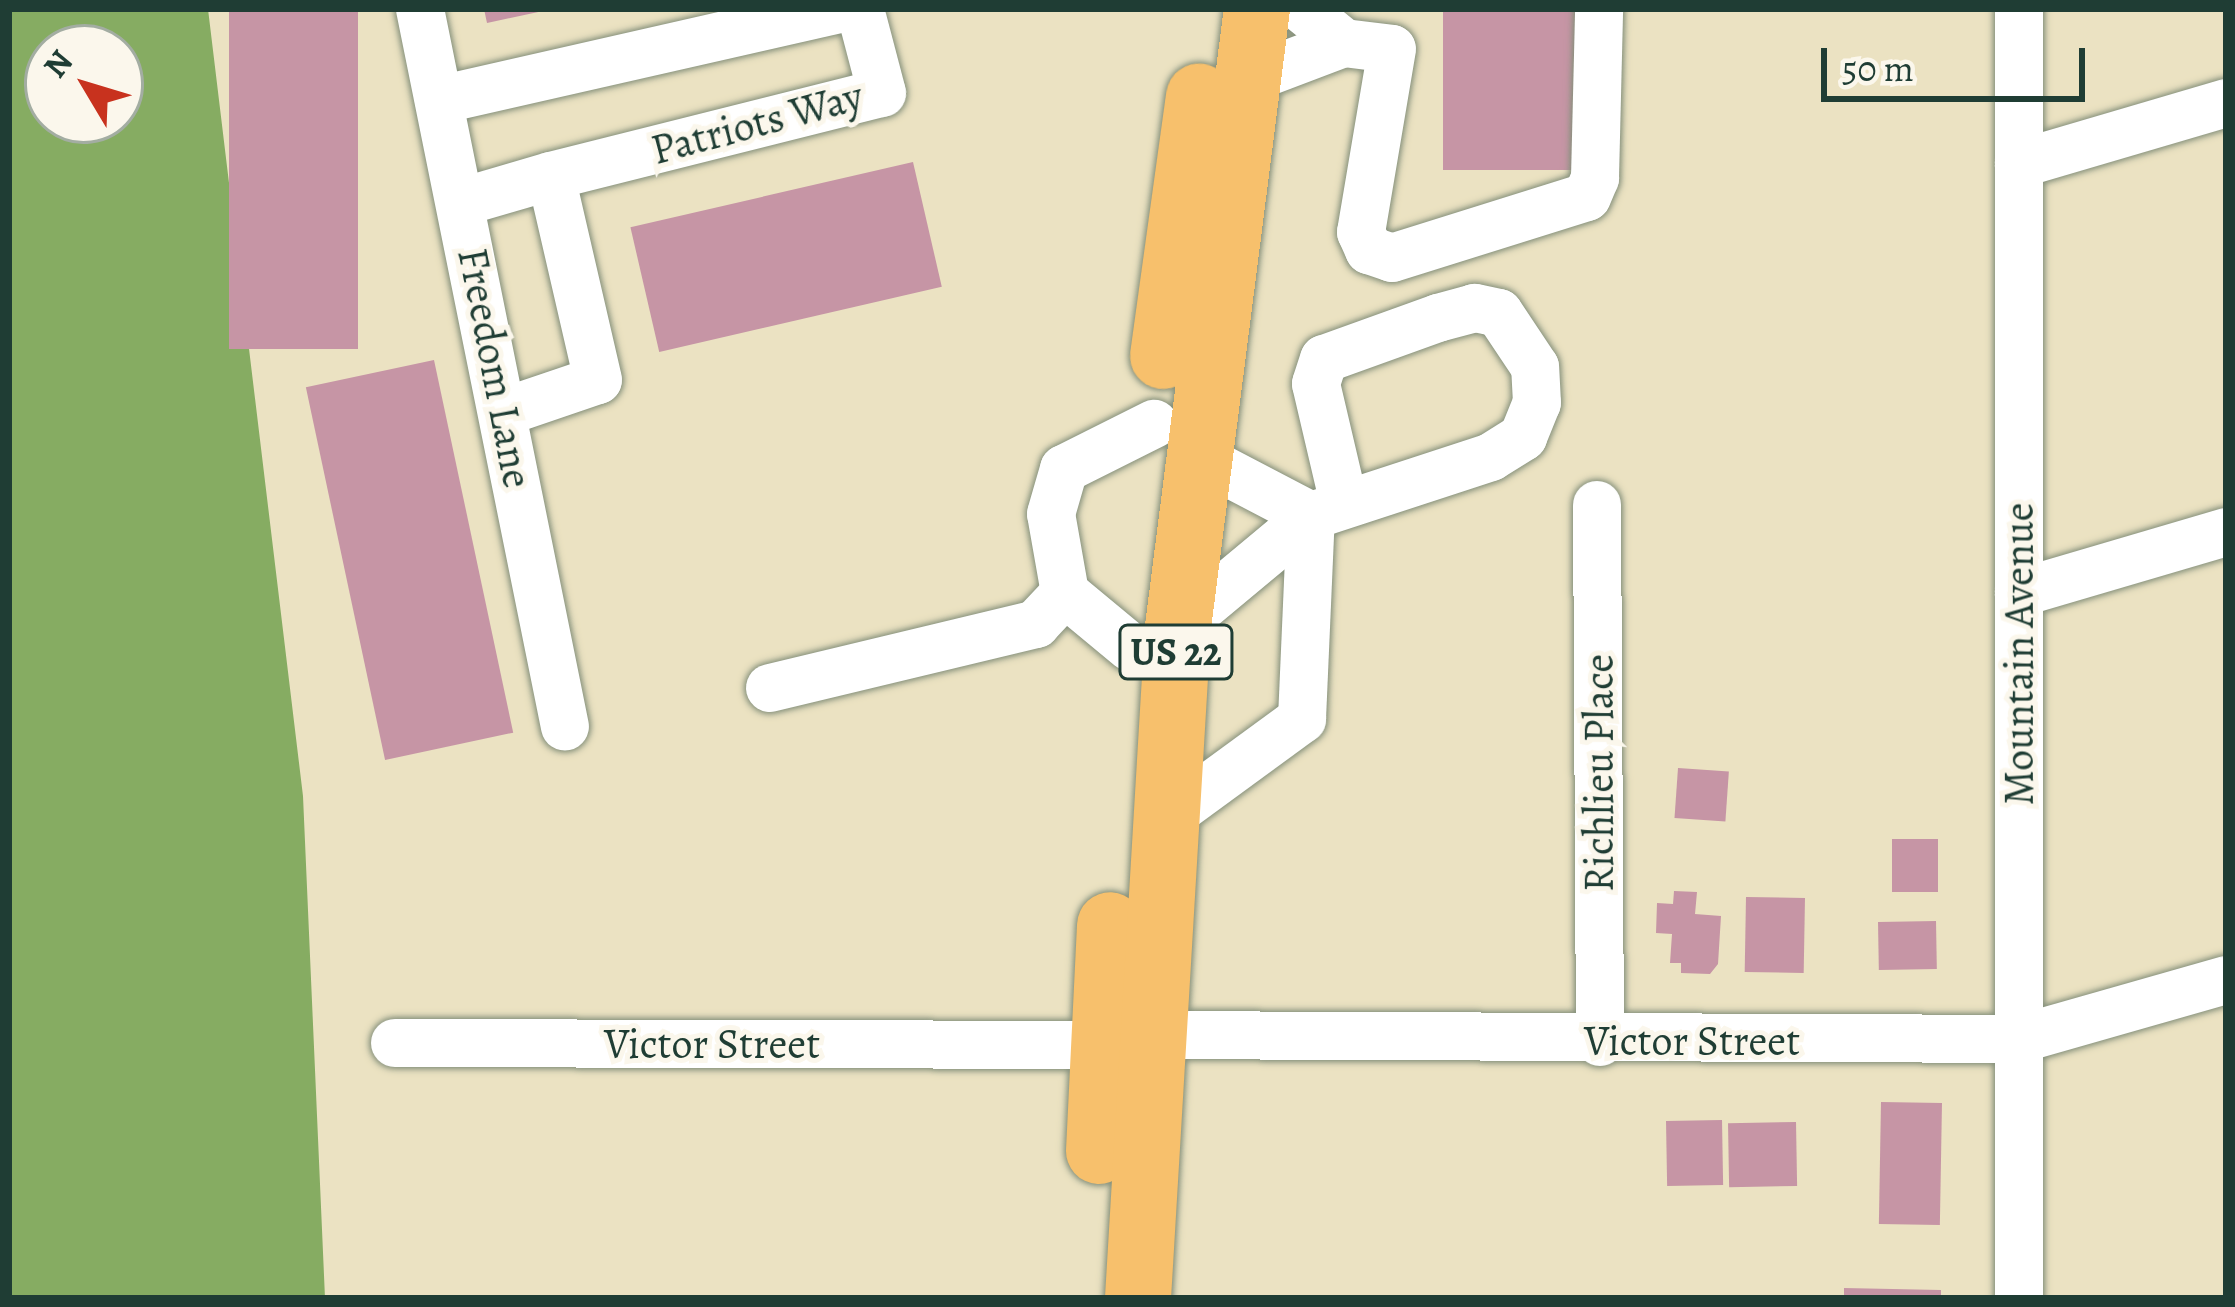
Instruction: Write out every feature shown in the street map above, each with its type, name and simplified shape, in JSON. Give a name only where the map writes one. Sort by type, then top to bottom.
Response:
[{"type":"highway","name":"US 22","points":[[1138,1298],[1125,1040],[1154,637],[1212,9]]},
{"type":"highway","name":"US 22","points":[[1175,440],[1257,9]]},
{"type":"highway","name":"US 22","points":[[1094,1298],[1125,1040],[1160,823],[1154,637]]},
{"type":"street","name":"Freedom Lane","points":[[420,9],[566,727]]},
{"type":"street","points":[[439,100],[838,9]]},
{"type":"street","name":"Patriots Way","points":[[462,202],[881,93],[860,9]]},
{"type":"street","points":[[1302,9],[1344,43]]},
{"type":"street","points":[[1246,80],[1395,29],[1361,232],[1384,258],[1587,197],[1594,178],[1599,9]]},
{"type":"street","name":"Mountain Avenue","points":[[2019,9],[2019,1298]]},
{"type":"street","points":[[2019,164],[2226,103]]},
{"type":"street","points":[[504,412],[598,380],[551,176]]},
{"type":"street","points":[[1065,593],[1154,637],[1328,510],[1491,457],[1523,437],[1537,404],[1535,367],[1499,313],[1475,308],[1345,346],[1324,359],[1316,384],[1328,510],[1306,700],[1289,735],[1160,823]]},
{"type":"street","points":[[1065,593],[1051,514],[1064,469],[1175,440],[1328,510]]},
{"type":"street","name":"Richlieu Place","points":[[1597,505],[1600,1042]]},
{"type":"street","points":[[2019,593],[2226,532]]},
{"type":"street","points":[[770,688],[1036,624],[1065,593]]},
{"type":"street","name":"Victor Street","points":[[395,1043],[2019,1039],[2226,980]]},
{"type":"green space","points":[[9,9],[208,9],[303,796],[325,1298],[9,1298]]},
{"type":"building","points":[[229,9],[358,9],[358,349],[229,349]]},
{"type":"building","points":[[484,9],[542,9],[543,11],[487,23]]},
{"type":"building","points":[[1443,9],[1576,9],[1576,170],[1443,170]]},
{"type":"building","points":[[913,162],[942,287],[659,352],[630,227]]},
{"type":"building","points":[[434,360],[513,733],[385,760],[306,387]]},
{"type":"building","points":[[1678,768],[1729,772],[1725,821],[1675,818]]},
{"type":"building","points":[[1892,839],[1938,839],[1938,892],[1892,892]]},
{"type":"building","points":[[1674,891],[1697,892],[1695,914],[1721,916],[1718,964],[1710,974],[1681,973],[1681,963],[1670,963],[1672,934],[1656,933],[1657,903],[1673,904]]},
{"type":"building","points":[[1746,897],[1805,898],[1804,973],[1745,972]]},
{"type":"building","points":[[1936,921],[1937,969],[1879,970],[1878,922]]},
{"type":"building","points":[[1881,1102],[1942,1103],[1940,1225],[1879,1224]]},
{"type":"building","points":[[1722,1120],[1723,1185],[1667,1186],[1666,1121]]},
{"type":"building","points":[[1796,1122],[1797,1186],[1729,1187],[1728,1123]]},
{"type":"building","points":[[1844,1288],[1941,1290],[1941,1298],[1844,1298]]}]
